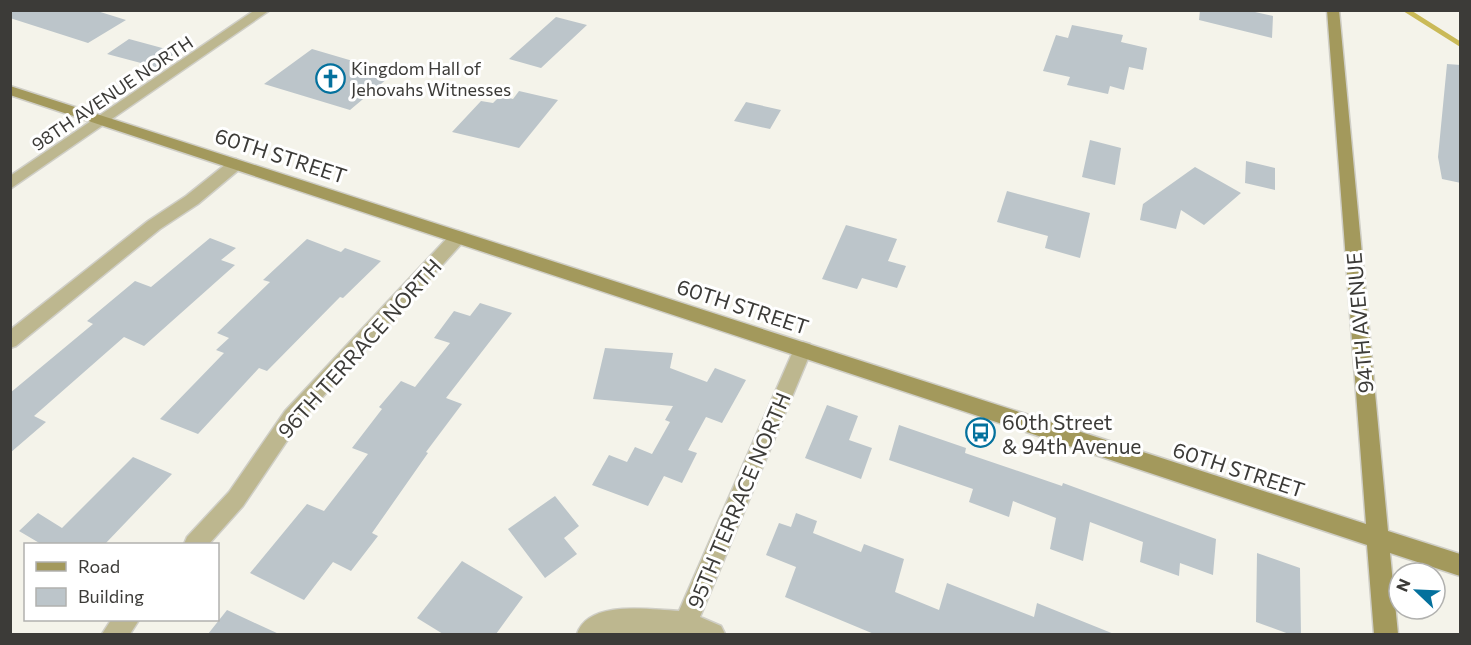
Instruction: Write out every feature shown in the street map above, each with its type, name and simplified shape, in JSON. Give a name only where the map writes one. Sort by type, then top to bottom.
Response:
[{"type":"street","name":"98TH AVENUE NORTH","points":[[10,184],[264,10]]},
{"type":"street","name":"94TH AVENUE","points":[[1333,10],[1386,634]]},
{"type":"street","name":"60TH STREET","points":[[10,90],[1461,565]]},
{"type":"street","points":[[10,340],[154,225],[192,200],[236,164]]},
{"type":"street","name":"96TH TERRACE NORTH","points":[[196,543],[236,499],[292,417],[458,237]]},
{"type":"street","name":"95TH TERRACE NORTH","points":[[589,634],[609,621],[686,623],[802,350]]},
{"type":"street","points":[[114,634],[127,621]]},
{"type":"street","points":[[686,623],[713,634]]},
{"type":"building","points":[[10,10],[94,10],[126,20],[88,43],[10,18]]},
{"type":"building","points":[[1200,10],[1246,10],[1273,16],[1272,38],[1199,20]]},
{"type":"building","points":[[556,17],[587,25],[541,68],[509,59]]},
{"type":"building","points":[[1072,25],[1123,35],[1121,42],[1147,48],[1143,70],[1129,67],[1124,90],[1110,86],[1108,94],[1067,85],[1070,77],[1043,71],[1056,35],[1068,38]]},
{"type":"building","points":[[129,39],[177,52],[156,67],[107,54]]},
{"type":"building","name":"Kingdom Hall of Jehovahs Witnesses","points":[[312,49],[394,73],[350,110],[264,84]]},
{"type":"building","points":[[1447,64],[1461,65],[1461,183],[1442,179],[1438,157]]},
{"type":"building","points":[[519,91],[558,100],[519,148],[452,132],[481,101],[493,103],[500,96],[513,99]]},
{"type":"building","points":[[746,102],[781,110],[770,129],[734,121]]},
{"type":"building","points":[[1090,140],[1121,148],[1115,185],[1082,177]]},
{"type":"building","points":[[1246,161],[1275,168],[1275,190],[1245,183]]},
{"type":"building","points":[[1195,167],[1241,193],[1204,225],[1181,210],[1176,229],[1140,220],[1143,204]]},
{"type":"building","points":[[1007,191],[1090,213],[1080,258],[1045,248],[1048,236],[997,222]]},
{"type":"building","points":[[846,225],[897,239],[888,261],[906,266],[897,288],[862,278],[857,289],[822,279]]},
{"type":"building","points":[[210,238],[236,248],[221,260],[235,265],[144,346],[124,337],[34,416],[46,422],[10,453],[10,393],[93,324],[87,321],[135,281],[151,287]]},
{"type":"building","points":[[307,239],[341,252],[345,248],[381,261],[343,298],[340,297],[267,371],[259,368],[198,434],[160,419],[224,353],[216,350],[229,338],[217,333],[270,282],[263,280]]},
{"type":"building","points":[[480,303],[512,313],[446,398],[462,404],[426,452],[428,453],[372,533],[378,536],[351,571],[333,562],[304,600],[250,573],[307,504],[324,511],[368,454],[352,448],[382,409],[379,407],[401,381],[415,387],[450,343],[434,338],[454,311],[470,316]]},
{"type":"building","points":[[605,348],[673,353],[670,368],[707,382],[715,368],[746,380],[722,423],[706,417],[688,450],[697,453],[682,483],[664,476],[648,506],[592,485],[609,455],[627,462],[635,447],[652,454],[670,422],[665,420],[673,406],[593,399]]},
{"type":"building","points":[[827,405],[858,416],[849,440],[872,448],[861,479],[805,458]]},
{"type":"building","points":[[899,425],[966,448],[965,453],[1062,486],[1063,483],[1216,539],[1213,575],[1180,563],[1179,576],[1140,562],[1143,542],[1090,522],[1083,561],[1050,549],[1056,518],[1013,501],[1009,517],[969,502],[973,489],[889,460]]},
{"type":"building","points":[[133,457],[172,474],[106,543],[39,543],[19,531],[38,513],[62,528]]},
{"type":"building","points":[[555,496],[579,526],[564,538],[577,554],[545,578],[508,529]]},
{"type":"building","points":[[796,513],[817,521],[813,533],[861,552],[864,544],[904,559],[895,592],[939,610],[947,583],[1034,617],[1037,603],[1114,634],[874,634],[785,597],[796,567],[766,555],[779,523],[791,527]]},
{"type":"building","points":[[1257,553],[1300,568],[1301,634],[1289,634],[1256,622]]},
{"type":"building","points":[[462,561],[523,597],[496,634],[443,634],[417,618]]},
{"type":"building","points":[[227,610],[279,634],[208,634]]},
{"type":"waterway","points":[[1406,10],[1460,44]]},
{"type":"place","name":"Kingdom Hall of Jehovahs Witnesses","points":[[330,78]]},
{"type":"place","name":"60th Street & 94th Avenue","points":[[981,433]]}]
